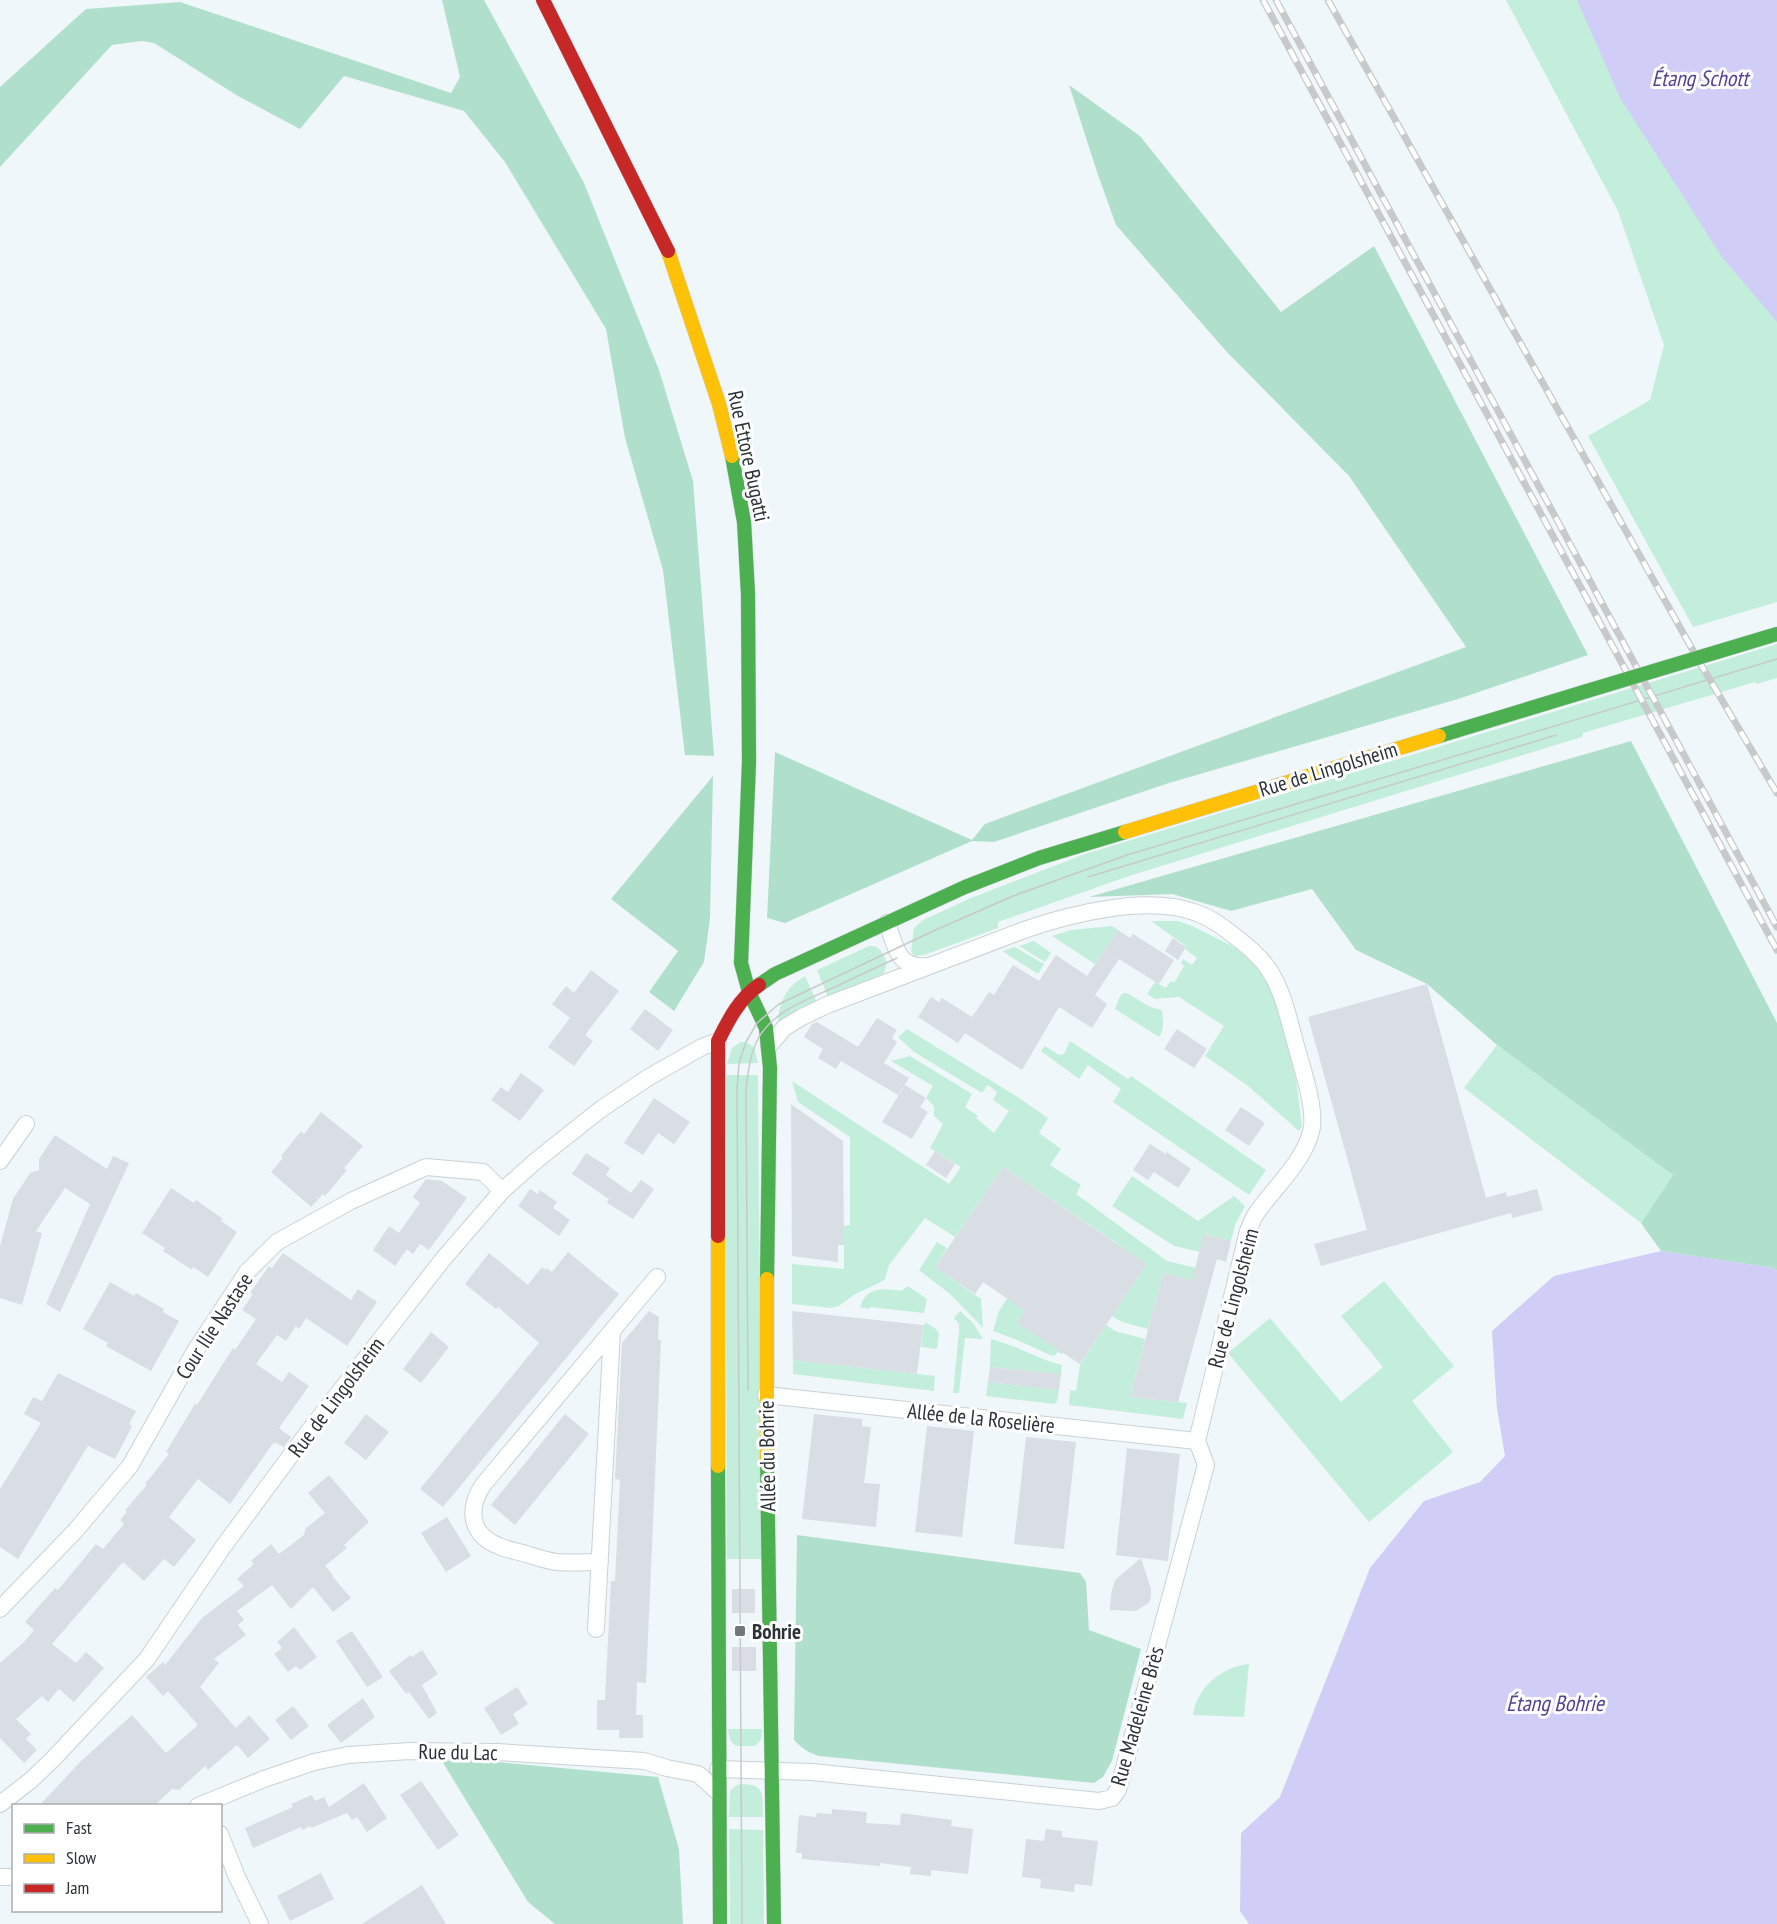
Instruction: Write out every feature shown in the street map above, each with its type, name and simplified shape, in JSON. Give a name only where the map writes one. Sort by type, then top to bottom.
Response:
[{"type":"main road","name":"Rue Ettore Bugatti","points":[[543,0],[666,246],[719,404],[734,465],[744,522],[748,594],[749,762],[741,963],[749,992]]},
{"type":"main road","name":"Rue de Lingolsheim","points":[[718,1041],[732,1013],[749,992],[775,974],[965,887],[1039,858],[1777,634]]},
{"type":"main road","name":"Allée du Bohrie","points":[[749,992],[766,1028],[769,1046],[766,1395],[774,1924]]},
{"type":"main road","points":[[718,1041],[720,1924]]},
{"type":"street","name":"Rue de Lingolsheim","points":[[769,1046],[784,1028],[802,1017],[932,965],[1052,921],[1096,911],[1166,906],[1195,912],[1218,924],[1249,947],[1271,973],[1281,993],[1308,1093],[1312,1128],[1300,1156],[1256,1213],[1248,1231],[1197,1441]]},
{"type":"street","name":"Rue de Lingolsheim","points":[[887,923],[904,962],[914,966],[932,965]]},
{"type":"street","name":"Rue de Lingolsheim","points":[[0,1804],[30,1781],[53,1759],[147,1659],[223,1547],[305,1436],[444,1258],[502,1191],[601,1109],[649,1077],[702,1047],[718,1041]]},
{"type":"street","points":[[0,1161],[26,1125]]},
{"type":"street","name":"Cour Ilie Nastase","points":[[0,1609],[76,1530],[130,1466],[195,1351],[247,1272],[277,1242],[351,1201],[426,1167],[483,1173],[502,1191]]},
{"type":"street","points":[[600,1562],[555,1562],[499,1546],[489,1541],[475,1524],[474,1500],[483,1485],[657,1277]]},
{"type":"street","points":[[596,1629],[612,1331]]},
{"type":"street","name":"Allée de la Roselière","points":[[766,1395],[1197,1441]]},
{"type":"street","name":"Rue Madeleine Brès","points":[[771,1769],[1099,1801],[1112,1798],[1118,1790],[1206,1465],[1197,1441]]},
{"type":"street","name":"Rue du Lac","points":[[205,1804],[264,1779],[331,1758],[374,1752],[410,1751],[496,1752],[644,1761],[698,1774],[718,1792]]},
{"type":"street","points":[[718,1769],[771,1769]]},
{"type":"street","points":[[222,1839],[237,1877],[260,1924]]},
{"type":"green space","points":[[442,0],[484,0],[584,183],[659,370],[693,481],[714,756],[685,755],[663,570],[625,438],[606,329],[505,162],[464,111],[344,76],[300,129],[238,96],[154,43],[142,41],[112,45],[0,167],[0,87],[86,9],[180,2],[451,93],[460,77]]},
{"type":"green space","points":[[1506,0],[1777,0],[1777,602],[1693,627],[1588,436],[1650,400],[1664,345],[1618,211]]},
{"type":"green space","points":[[1069,85],[1140,136],[1281,312],[1374,246],[1588,655],[1458,699],[1169,783],[994,842],[972,841],[785,923],[767,918],[775,752],[972,840],[985,824],[1466,647],[1349,476],[1226,351],[1116,225]]},
{"type":"green space","points":[[1777,644],[1777,678],[1757,684],[1755,682],[1583,733],[1582,737],[1129,876],[998,922],[998,928],[924,955],[914,956],[911,951],[914,928],[923,920],[971,898],[1085,854]]},
{"type":"green space","points":[[1631,741],[1777,1023],[1777,1271],[1773,1268],[1661,1251],[1641,1223],[1673,1175],[1497,1045],[1427,984],[1356,950],[1312,889],[1231,911],[1172,894],[1089,897]]},
{"type":"green space","points":[[713,776],[710,919],[704,962],[674,1011],[649,992],[678,951],[611,899]]},
{"type":"green space","points":[[1151,921],[1178,921],[1192,926],[1234,947],[1261,973],[1270,989],[1279,1014],[1296,1079],[1302,1126],[1299,1131],[1248,1086],[1205,1056],[1224,1026],[1179,997],[1155,999],[1147,994],[1155,982],[1166,988],[1171,981],[1174,983],[1184,966],[1181,963],[1183,959],[1192,965],[1197,958],[1185,949],[1186,946]]},
{"type":"green space","points":[[1112,926],[1118,930],[1095,964],[1052,936],[1071,930]]},
{"type":"green space","points":[[1034,941],[1051,953],[1045,962],[1019,946]]},
{"type":"green space","points":[[869,946],[878,948],[882,953],[887,963],[884,973],[828,997],[817,970]]},
{"type":"green space","points":[[1015,947],[1044,964],[1038,974],[1002,951]]},
{"type":"green space","points":[[805,976],[817,1003],[778,1023],[785,995]]},
{"type":"green space","points":[[1123,993],[1127,993],[1150,1007],[1162,1010],[1163,1028],[1159,1037],[1115,1009]]},
{"type":"green space","points":[[907,1029],[1048,1118],[1039,1133],[1061,1149],[1050,1165],[1081,1185],[1076,1194],[1167,1261],[1213,1272],[1209,1285],[1163,1273],[1148,1329],[1122,1322],[1112,1316],[1147,1264],[1136,1257],[1104,1278],[1124,1248],[1003,1167],[955,1237],[925,1218],[889,1265],[885,1279],[881,1282],[855,1294],[839,1306],[831,1308],[792,1304],[792,1264],[844,1269],[844,1226],[850,1225],[850,1137],[798,1102],[792,1081],[949,1184],[961,1167],[930,1148],[943,1124],[934,1116],[934,1106],[926,1098],[933,1086],[891,1061],[910,1056],[972,1094],[965,1107],[978,1116],[976,1118],[994,1133],[1009,1111],[993,1100],[997,1092],[988,1085],[982,1093],[914,1052],[898,1037]]},
{"type":"green space","points":[[1070,1041],[1128,1079],[1131,1076],[1266,1170],[1249,1195],[1113,1102],[1121,1089],[1088,1065],[1079,1079],[1041,1051],[1045,1046],[1059,1055],[1064,1054]]},
{"type":"green space","points":[[740,1042],[746,1042],[754,1047],[758,1063],[727,1064],[732,1048]]},
{"type":"green space","points":[[1497,1045],[1673,1175],[1641,1223],[1464,1088]]},
{"type":"green space","points":[[725,1075],[758,1075],[762,1559],[727,1559]]},
{"type":"green space","points":[[1132,1176],[1198,1221],[1234,1196],[1245,1206],[1235,1225],[1231,1241],[1205,1234],[1200,1252],[1174,1246],[1112,1206]]},
{"type":"green space","points":[[937,1242],[947,1248],[935,1267],[981,1299],[983,1328],[950,1294],[919,1270]]},
{"type":"green space","points":[[1019,1280],[1079,1328],[1062,1354],[1058,1352],[1054,1356],[1050,1355],[993,1331],[999,1311]]},
{"type":"green space","points":[[1384,1281],[1454,1366],[1412,1401],[1453,1452],[1369,1522],[1228,1353],[1270,1318],[1341,1402],[1383,1367],[1341,1316]]},
{"type":"green space","points":[[908,1286],[927,1299],[924,1313],[860,1307],[871,1292],[882,1289],[901,1291]]},
{"type":"green space","points":[[960,1311],[973,1323],[983,1339],[965,1338],[959,1393],[953,1393],[959,1331],[959,1324],[954,1318]]},
{"type":"green space","points":[[925,1322],[936,1329],[939,1334],[937,1349],[921,1347]]},
{"type":"green space","points":[[1106,1325],[1115,1331],[1145,1339],[1130,1397],[1187,1403],[1183,1419],[1069,1405],[1070,1390],[1076,1391],[1080,1365]]},
{"type":"green space","points":[[991,1339],[1062,1365],[1061,1374],[990,1367]]},
{"type":"green space","points":[[793,1360],[935,1376],[934,1391],[793,1374]]},
{"type":"green space","points":[[988,1382],[1059,1390],[1057,1402],[1054,1404],[986,1396]]},
{"type":"green space","points":[[797,1535],[1080,1573],[1086,1582],[1089,1630],[1141,1649],[1112,1761],[1103,1777],[1094,1783],[819,1756],[803,1748],[794,1740]]},
{"type":"green space","points":[[1249,1664],[1244,1717],[1193,1715],[1199,1696],[1212,1680],[1230,1669]]},
{"type":"green space","points":[[728,1729],[762,1729],[761,1740],[755,1746],[736,1746],[730,1740]]},
{"type":"green space","points":[[442,1761],[487,1761],[658,1777],[679,1849],[683,1924],[555,1924],[528,1902]]},
{"type":"green space","points":[[741,1784],[755,1786],[759,1789],[762,1797],[763,1817],[729,1817],[730,1791]]},
{"type":"green space","points":[[729,1829],[763,1830],[764,1924],[730,1924]]},
{"type":"water","name":"Étang Schott","points":[[1577,0],[1777,0],[1777,322],[1722,257],[1620,98]]},
{"type":"water","name":"Étang Bohrie","points":[[1661,1251],[1773,1268],[1777,1271],[1777,1924],[1249,1924],[1240,1911],[1241,1833],[1280,1797],[1370,1568],[1424,1501],[1480,1482],[1505,1456],[1497,1409],[1492,1331],[1554,1276]]},
{"type":"building","points":[[1118,930],[1130,938],[1133,934],[1174,960],[1159,984],[1119,959],[1095,995],[1107,1004],[1092,1028],[1059,1007],[1022,1070],[965,1033],[958,1043],[918,1017],[931,997],[939,1002],[942,998],[972,1017],[989,992],[994,995],[1013,965],[1039,981],[1056,955],[1087,976]]},
{"type":"building","points":[[1173,938],[1186,947],[1178,960],[1165,951]]},
{"type":"building","points":[[591,970],[619,991],[585,1035],[593,1041],[574,1066],[548,1047],[570,1018],[552,1004],[566,986],[574,993]]},
{"type":"building","points":[[1427,984],[1486,1198],[1506,1192],[1507,1197],[1537,1189],[1543,1210],[1512,1218],[1511,1213],[1321,1266],[1314,1244],[1367,1230],[1308,1017]]},
{"type":"building","points":[[645,1009],[673,1030],[658,1051],[630,1029]]},
{"type":"building","points":[[877,1018],[897,1030],[892,1038],[897,1042],[884,1063],[909,1078],[898,1095],[841,1061],[836,1069],[818,1058],[823,1049],[804,1037],[812,1024],[817,1022],[858,1047]]},
{"type":"building","points":[[1177,1029],[1207,1049],[1194,1068],[1164,1049]]},
{"type":"building","points":[[521,1073],[544,1090],[520,1121],[491,1100],[501,1087],[508,1092]]},
{"type":"building","points":[[905,1085],[926,1098],[920,1107],[928,1112],[912,1139],[882,1122]]},
{"type":"building","points":[[654,1098],[690,1122],[674,1144],[658,1133],[643,1155],[624,1143]]},
{"type":"building","points":[[791,1104],[843,1141],[844,1245],[838,1245],[838,1262],[792,1256]]},
{"type":"building","points":[[1241,1107],[1265,1123],[1249,1146],[1225,1130]]},
{"type":"building","points":[[321,1112],[363,1146],[344,1168],[347,1170],[325,1196],[323,1194],[311,1207],[271,1172],[301,1131],[304,1134]]},
{"type":"building","points":[[55,1135],[107,1169],[113,1156],[129,1163],[60,1312],[46,1304],[90,1204],[65,1188],[36,1231],[42,1233],[22,1305],[0,1298],[0,1246],[13,1199],[30,1173],[39,1170],[39,1159]]},
{"type":"building","points":[[1150,1144],[1166,1154],[1167,1152],[1191,1169],[1178,1188],[1154,1172],[1148,1180],[1133,1170]]},
{"type":"building","points":[[935,1151],[955,1164],[946,1178],[926,1165]]},
{"type":"building","points":[[586,1153],[610,1168],[606,1175],[631,1193],[641,1180],[654,1189],[633,1219],[607,1203],[609,1199],[572,1174]]},
{"type":"building","points":[[1003,1167],[1147,1264],[1080,1364],[1017,1323],[1025,1311],[983,1282],[975,1294],[935,1267]]},
{"type":"building","points":[[426,1179],[442,1181],[467,1198],[429,1250],[420,1244],[413,1254],[407,1249],[395,1266],[373,1250],[389,1226],[399,1233],[420,1203],[413,1197]]},
{"type":"building","points":[[171,1188],[194,1203],[196,1200],[237,1232],[208,1277],[193,1267],[192,1270],[163,1251],[165,1248],[142,1233]]},
{"type":"building","points":[[530,1189],[538,1194],[540,1190],[557,1202],[553,1208],[570,1220],[559,1236],[518,1206]]},
{"type":"building","points":[[1204,1234],[1231,1241],[1226,1262],[1217,1259],[1178,1402],[1130,1397],[1163,1273],[1192,1280]]},
{"type":"building","points":[[568,1252],[619,1294],[443,1507],[420,1489],[539,1343],[498,1307],[496,1309],[465,1284],[489,1253],[528,1285],[542,1267],[552,1272]]},
{"type":"building","points":[[283,1253],[351,1300],[358,1289],[377,1302],[347,1346],[306,1318],[299,1329],[296,1326],[286,1341],[277,1335],[256,1364],[282,1382],[289,1372],[309,1386],[279,1428],[291,1437],[284,1447],[274,1442],[230,1504],[198,1479],[169,1517],[196,1540],[174,1567],[164,1559],[144,1581],[123,1562],[52,1644],[76,1663],[86,1652],[104,1668],[74,1702],[59,1689],[48,1702],[42,1696],[16,1719],[31,1734],[26,1739],[37,1750],[24,1763],[0,1738],[0,1663],[34,1630],[25,1622],[55,1588],[58,1590],[96,1544],[103,1549],[124,1524],[120,1520],[127,1512],[125,1510],[147,1485],[145,1484],[169,1454],[166,1452],[195,1404],[197,1405],[233,1348],[235,1350],[256,1319],[242,1310],[253,1294],[250,1293],[269,1266],[272,1268]]},
{"type":"building","points":[[110,1282],[134,1296],[136,1293],[164,1309],[163,1312],[179,1321],[151,1371],[106,1346],[108,1343],[83,1329]]},
{"type":"building","points":[[649,1311],[659,1317],[658,1340],[661,1340],[646,1683],[637,1682],[636,1715],[643,1715],[643,1738],[619,1738],[619,1730],[597,1730],[597,1700],[605,1700],[611,1581],[615,1581],[620,1480],[615,1479],[622,1343]]},
{"type":"building","points":[[792,1311],[923,1325],[917,1374],[793,1360]]},
{"type":"building","points":[[431,1332],[449,1347],[421,1383],[403,1369]]},
{"type":"building","points":[[990,1367],[1061,1374],[1059,1390],[988,1382]]},
{"type":"building","points":[[58,1373],[136,1411],[129,1424],[132,1426],[115,1459],[88,1446],[18,1559],[0,1547],[0,1489],[41,1423],[24,1414],[33,1397],[42,1401]]},
{"type":"building","points":[[366,1414],[389,1432],[366,1460],[344,1443]]},
{"type":"building","points":[[565,1414],[589,1434],[515,1525],[491,1505]]},
{"type":"building","points":[[814,1414],[862,1419],[862,1426],[871,1427],[864,1483],[880,1484],[876,1527],[802,1519]]},
{"type":"building","points":[[927,1426],[974,1431],[962,1537],[915,1532]]},
{"type":"building","points":[[1026,1437],[1076,1442],[1064,1549],[1014,1544]]},
{"type":"building","points":[[1127,1448],[1180,1454],[1168,1561],[1116,1555]]},
{"type":"building","points":[[329,1475],[369,1522],[344,1545],[347,1548],[325,1566],[351,1598],[333,1612],[313,1587],[291,1609],[272,1585],[237,1611],[244,1620],[238,1625],[246,1635],[214,1659],[219,1663],[200,1687],[236,1728],[249,1715],[270,1739],[248,1758],[237,1745],[208,1770],[205,1766],[179,1790],[172,1789],[156,1804],[41,1804],[81,1761],[132,1715],[166,1753],[198,1725],[168,1691],[163,1696],[146,1677],[163,1662],[165,1665],[202,1618],[244,1586],[237,1579],[254,1564],[251,1561],[271,1544],[279,1554],[304,1535],[306,1528],[325,1513],[308,1493]]},
{"type":"building","points":[[447,1517],[471,1556],[446,1572],[421,1533]]},
{"type":"building","points":[[1141,1558],[1151,1589],[1149,1603],[1136,1611],[1110,1610],[1115,1580]]},
{"type":"building","points":[[732,1589],[755,1589],[755,1613],[732,1613]]},
{"type":"building","points":[[294,1627],[317,1657],[300,1670],[296,1666],[288,1672],[274,1654],[282,1648],[277,1642]]},
{"type":"building","points":[[352,1631],[383,1677],[367,1687],[336,1641]]},
{"type":"building","points":[[732,1647],[756,1647],[756,1671],[732,1671]]},
{"type":"building","points":[[422,1650],[438,1674],[422,1685],[437,1713],[429,1719],[409,1692],[406,1694],[389,1671]]},
{"type":"building","points":[[517,1687],[528,1704],[513,1714],[519,1724],[501,1735],[484,1708]]},
{"type":"building","points":[[363,1698],[375,1717],[341,1743],[327,1725]]},
{"type":"building","points":[[293,1706],[309,1726],[291,1740],[275,1720]]},
{"type":"building","points":[[421,1781],[459,1835],[438,1850],[400,1795]]},
{"type":"building","points":[[364,1783],[387,1818],[367,1832],[357,1817],[352,1820],[347,1813],[311,1828],[310,1826],[302,1830],[301,1827],[253,1848],[245,1828],[293,1807],[291,1804],[312,1795],[315,1801],[324,1797],[329,1807]]},
{"type":"building","points":[[832,1809],[867,1812],[866,1823],[900,1825],[901,1813],[952,1820],[951,1826],[973,1829],[968,1874],[931,1870],[931,1876],[910,1874],[911,1867],[802,1859],[802,1853],[796,1853],[799,1815],[816,1817],[817,1813],[832,1814]]},
{"type":"building","points":[[1046,1829],[1062,1831],[1062,1837],[1098,1841],[1092,1886],[1075,1884],[1074,1892],[1040,1888],[1041,1879],[1022,1877],[1026,1839],[1044,1841]]},
{"type":"building","points":[[321,1873],[334,1899],[290,1921],[277,1896]]},
{"type":"building","points":[[422,1885],[446,1924],[362,1924]]},
{"type":"tram line","points":[[742,1924],[737,1090],[739,1063],[746,1042],[757,1023],[779,1004],[931,932],[1013,896],[1127,855],[1777,659]]},
{"type":"tram line","points":[[1088,877],[1556,735]]},
{"type":"tram line","points":[[748,1390],[746,1090],[753,1050],[766,1028],[783,1012],[897,958]]},
{"type":"railway","points":[[1263,0],[1777,950]]},
{"type":"railway","points":[[1276,0],[1777,927]]},
{"type":"railway","points":[[1328,0],[1700,663],[1777,793]]},
{"type":"traffic: fast","points":[[732,456],[744,522],[748,594],[749,762],[741,963],[749,992],[766,1028],[770,1068],[767,1279]]},
{"type":"traffic: fast","points":[[1717,652],[1777,634]]},
{"type":"traffic: fast","points":[[1587,691],[1717,652]]},
{"type":"traffic: fast","points":[[1439,736],[1587,691]]},
{"type":"traffic: fast","points":[[759,985],[775,974],[965,887],[1039,858],[1125,832]]},
{"type":"traffic: fast","points":[[767,1459],[774,1924]]},
{"type":"traffic: fast","points":[[718,1466],[720,1924]]},
{"type":"traffic: slow","points":[[668,251],[719,404],[732,456]]},
{"type":"traffic: slow","points":[[1125,832],[1439,736]]},
{"type":"traffic: slow","points":[[718,1236],[718,1466]]},
{"type":"traffic: slow","points":[[767,1279],[767,1459]]},
{"type":"traffic: jam","points":[[543,0],[668,251]]},
{"type":"traffic: jam","points":[[718,1236],[718,1041],[740,1003],[759,985]]},
{"type":"place","name":"Bohrie","points":[[740,1631]]}]
